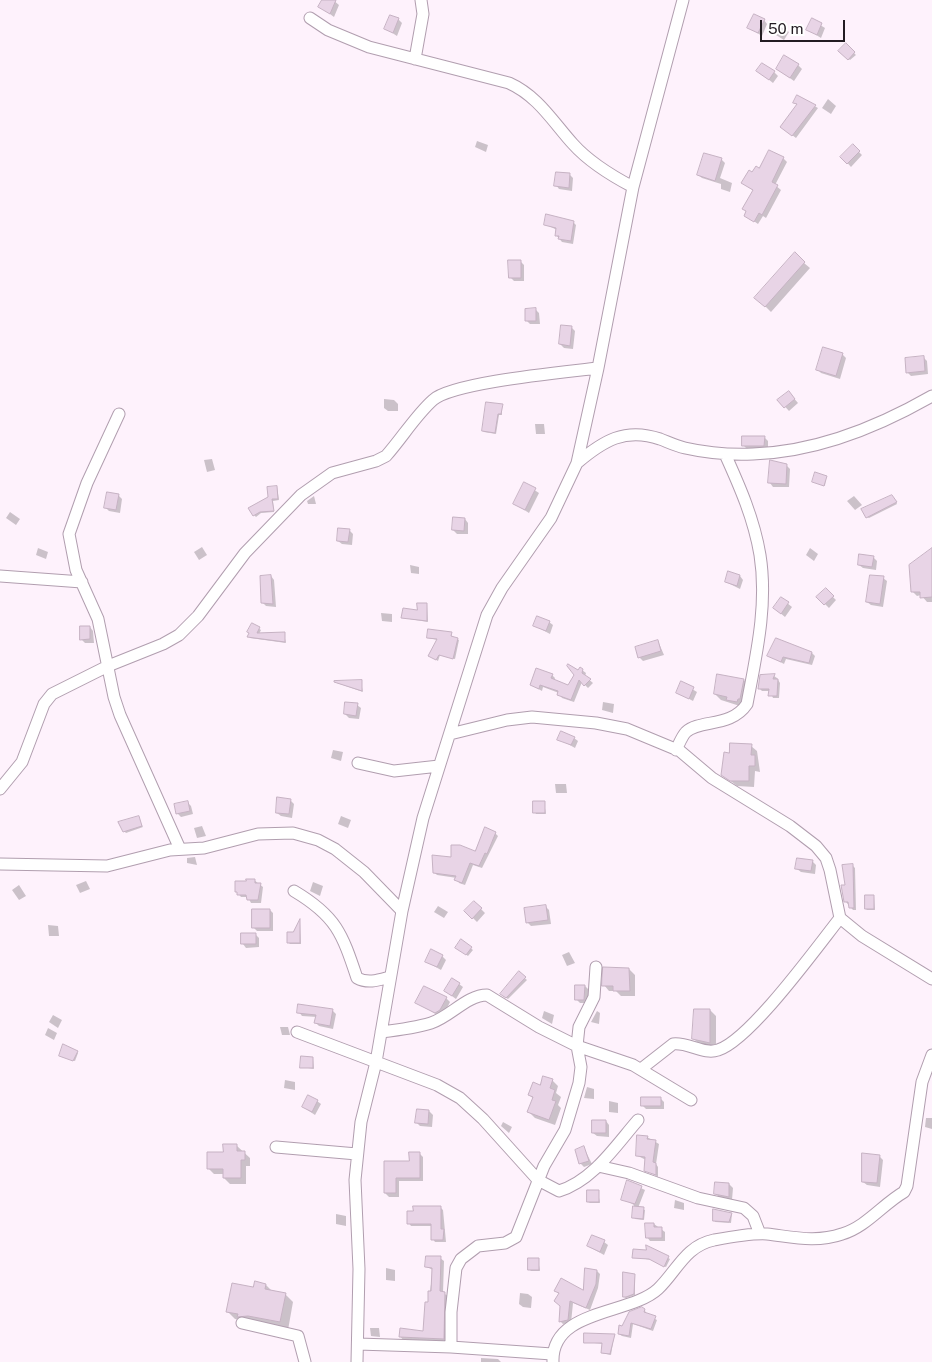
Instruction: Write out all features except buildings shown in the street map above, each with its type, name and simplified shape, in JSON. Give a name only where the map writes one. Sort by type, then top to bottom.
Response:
[{"type":"street","points":[[415,59],[423,14],[421,0]]},
{"type":"street","points":[[357,1362],[359,1268],[355,1180],[357,1154],[361,1122],[376,1062],[402,911],[424,818],[487,615],[502,588],[551,518],[577,463],[598,368],[633,188],[683,0]]},
{"type":"street","points":[[310,18],[328,30],[361,44],[509,83],[523,89],[540,105],[574,145],[594,163],[633,188]]},
{"type":"street","points":[[0,789],[22,762],[44,704],[52,694],[108,666],[163,644],[179,635],[198,616],[245,553],[301,495],[332,472],[376,461],[386,456],[433,400],[457,390],[507,380],[598,368]]},
{"type":"street","points":[[577,463],[607,440],[620,435],[658,438],[682,447],[725,454],[786,452],[811,446],[892,418],[932,396]]},
{"type":"street","points":[[119,414],[87,483],[70,526],[69,545],[82,582],[94,607],[120,715],[180,849]]},
{"type":"street","points":[[676,750],[689,730],[724,721],[743,710],[747,704],[758,643],[763,587],[760,557],[745,498],[725,454]]},
{"type":"street","points":[[0,576],[82,582]]},
{"type":"street","points":[[450,734],[507,720],[532,717],[596,723],[627,729],[676,750],[712,778],[790,826],[816,846],[826,858],[840,918],[869,940],[932,979]]},
{"type":"street","points":[[358,763],[394,770],[439,766]]},
{"type":"street","points":[[0,864],[107,866],[180,849],[210,847],[258,834],[293,833],[318,840],[335,849],[364,872],[402,911]]},
{"type":"street","points":[[294,891],[320,908],[339,930],[357,978],[363,981],[372,981],[390,977]]},
{"type":"street","points":[[641,1069],[673,1044],[680,1043],[712,1052],[726,1047],[759,1018],[840,918]]},
{"type":"street","points":[[451,1347],[452,1304],[456,1268],[461,1259],[478,1246],[513,1241],[538,1180],[565,1130],[572,1110],[581,1067],[577,1046],[581,1020],[591,1005],[596,990],[596,967]]},
{"type":"street","points":[[381,1032],[432,1023],[450,1015],[476,997],[487,995],[539,1027],[577,1046],[641,1069],[691,1100]]},
{"type":"street","points":[[297,1032],[436,1085],[460,1098],[483,1119],[538,1180],[559,1191],[579,1182],[598,1166],[638,1120]]},
{"type":"street","points":[[358,1344],[451,1347],[552,1358],[562,1335],[575,1323],[645,1298],[658,1289],[686,1254],[712,1240],[760,1234],[810,1240],[845,1234],[860,1226],[904,1192],[907,1186],[922,1082],[932,1055]]},
{"type":"street","points":[[276,1147],[357,1154]]},
{"type":"street","points":[[598,1166],[629,1173],[698,1198],[744,1208],[753,1216],[760,1234]]},
{"type":"street","points":[[242,1323],[298,1336],[305,1362]]}]
